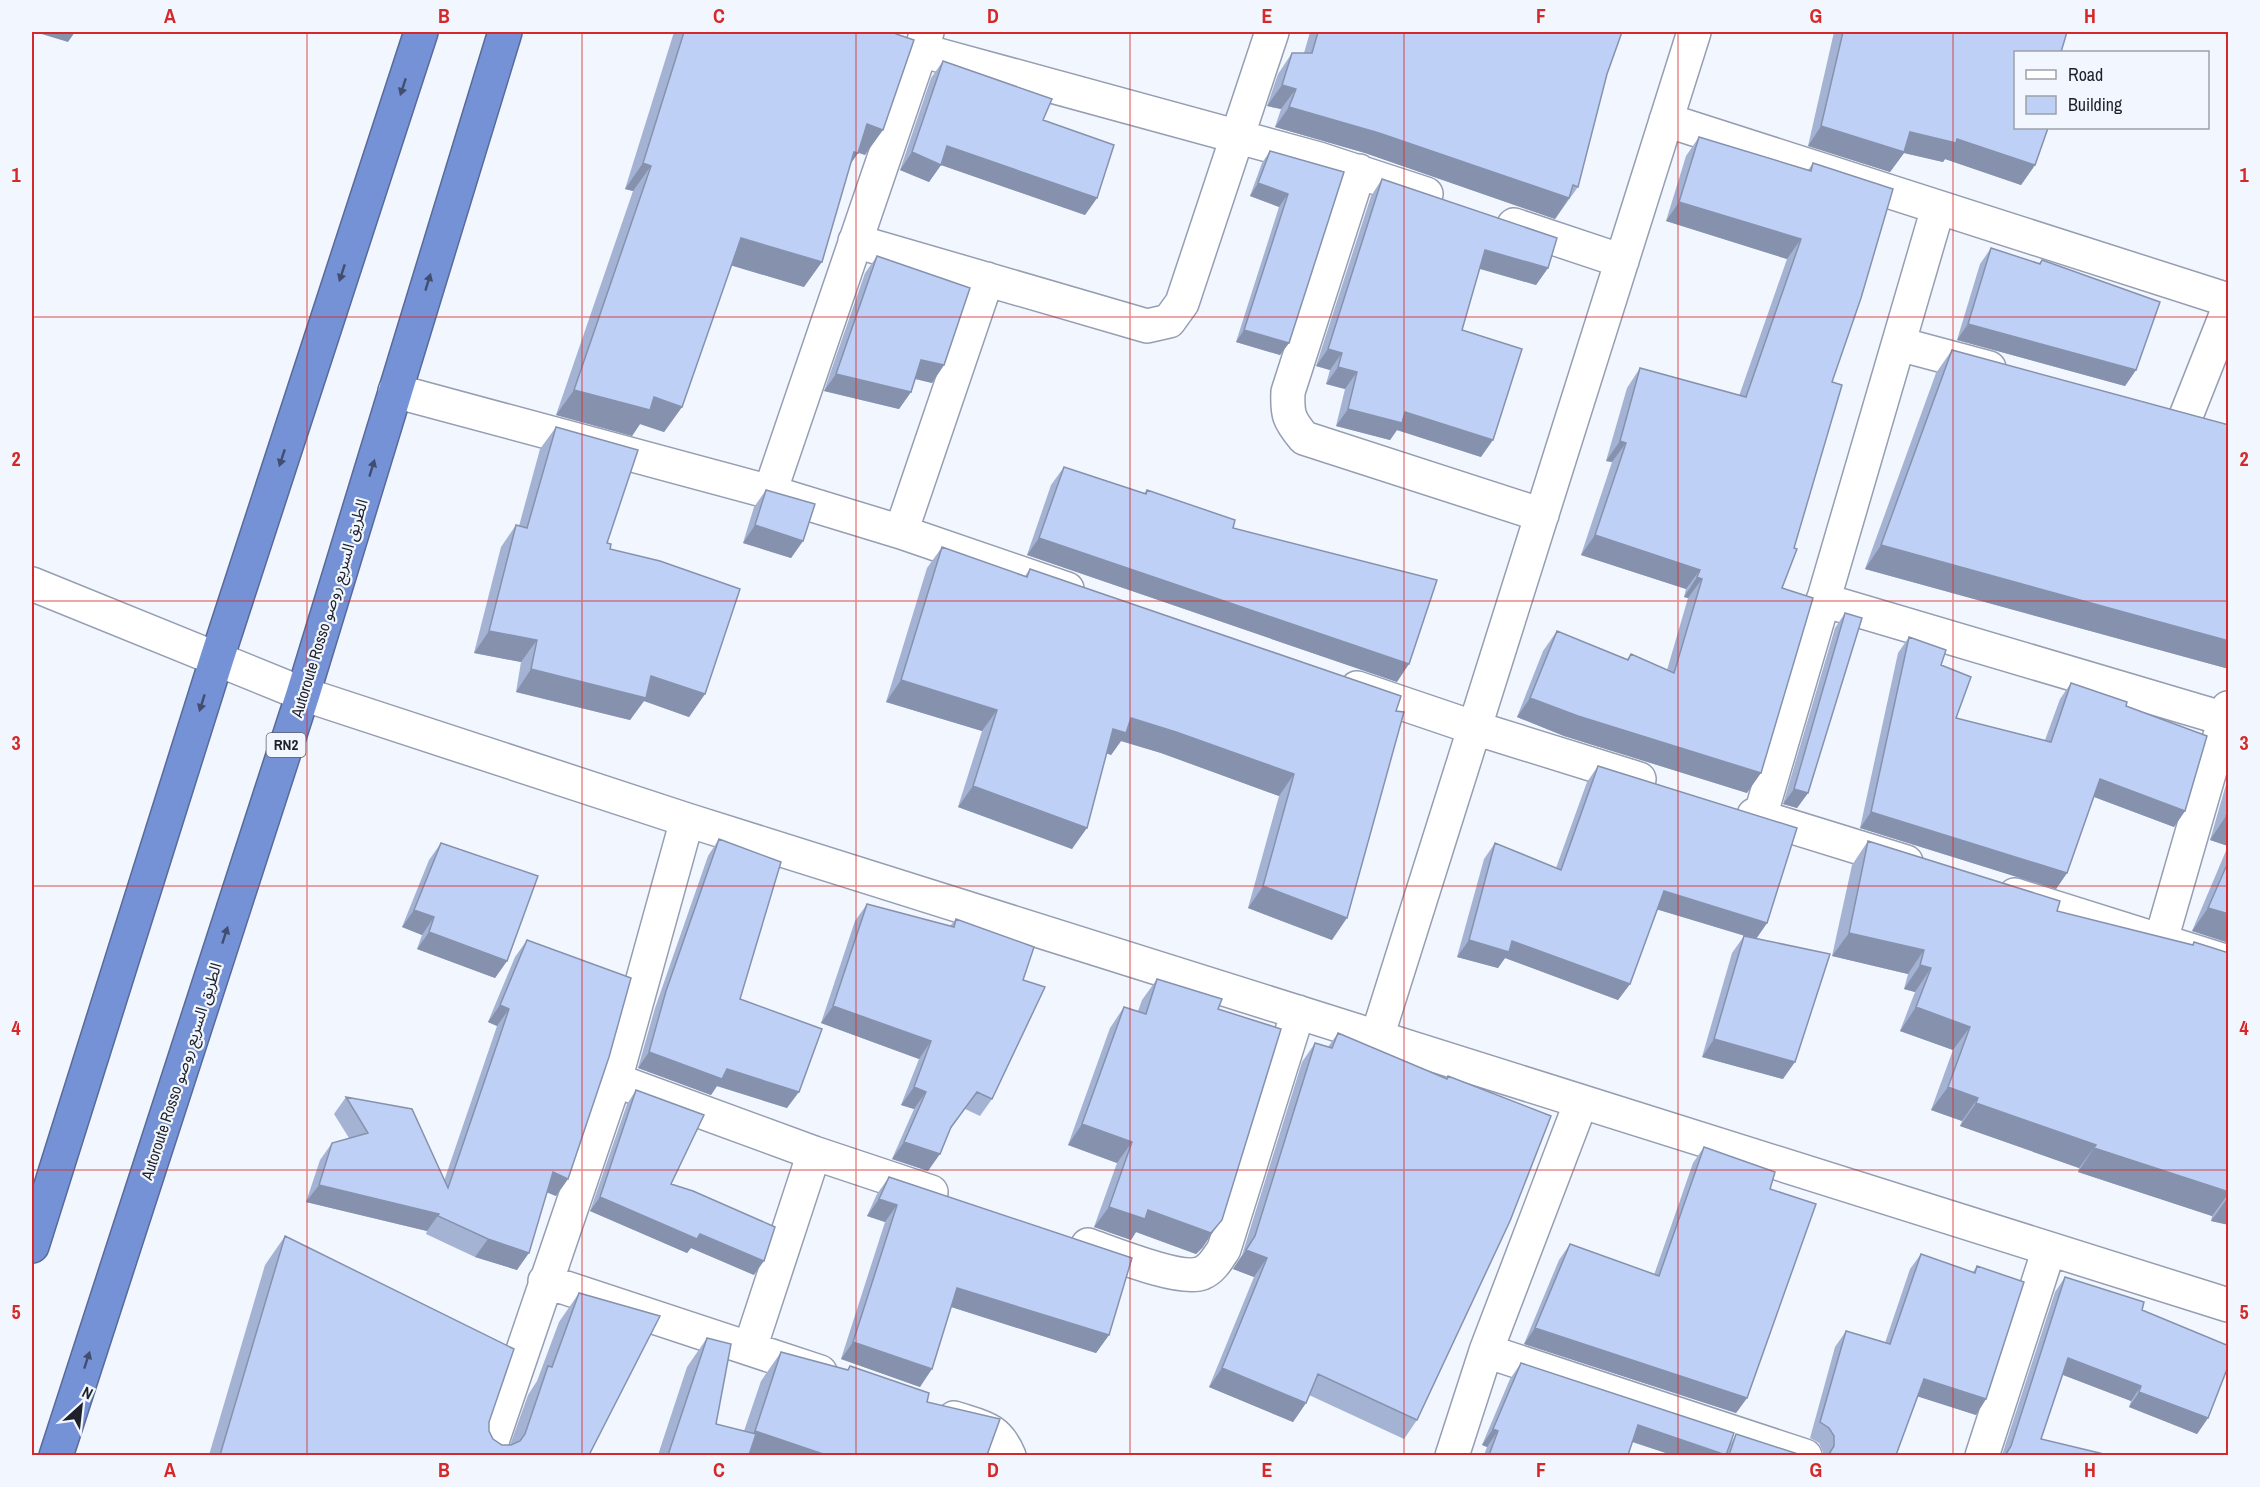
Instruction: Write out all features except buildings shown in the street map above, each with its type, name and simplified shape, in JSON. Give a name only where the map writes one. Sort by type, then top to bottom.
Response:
[{"type":"highway","points":[[32,1246],[217,658],[421,32]]},
{"type":"highway","name":"Autoroute Rosso الطريق السريع روصو","points":[[56,1455],[303,694],[505,32]]},
{"type":"street","points":[[855,241],[1147,326],[1169,321],[1182,303],[1272,32]]},
{"type":"street","points":[[1377,1037],[1694,32]]},
{"type":"street","points":[[770,492],[923,41],[1238,137],[1359,171],[1457,205]]},
{"type":"street","points":[[1666,120],[2229,300]]},
{"type":"street","points":[[1359,171],[1288,392],[1288,412],[1292,424],[1304,438],[1542,515]]},
{"type":"street","points":[[1760,817],[1938,208]]},
{"type":"street","points":[[1490,216],[1622,261]]},
{"type":"street","points":[[901,532],[987,279]]},
{"type":"street","points":[[2217,430],[2173,418],[2229,310]]},
{"type":"street","points":[[1899,344],[2013,375]]},
{"type":"street","points":[[395,391],[770,492],[901,532],[1092,597]]},
{"type":"street","points":[[32,584],[303,694],[687,820],[2229,1305]]},
{"type":"street","points":[[1823,600],[2227,714],[2161,940]]},
{"type":"street","points":[[1328,678],[1474,728],[1669,789]]},
{"type":"street","points":[[1726,807],[1932,870]]},
{"type":"street","points":[[487,1455],[615,1080],[687,820]]},
{"type":"street","points":[[1989,887],[2229,962]]},
{"type":"street","points":[[1059,1236],[1171,1273],[1201,1274],[1216,1262],[1224,1249],[1298,1012]]},
{"type":"street","points":[[615,1080],[814,1153],[959,1202]]},
{"type":"street","points":[[1452,1455],[1486,1351],[1581,1102]]},
{"type":"street","points":[[750,1348],[814,1153]]},
{"type":"street","points":[[1982,1455],[2049,1249]]},
{"type":"street","points":[[546,1281],[847,1381]]},
{"type":"street","points":[[1486,1351],[1805,1455]]},
{"type":"street","points":[[923,1407],[989,1430],[1002,1440],[1009,1455]]}]
